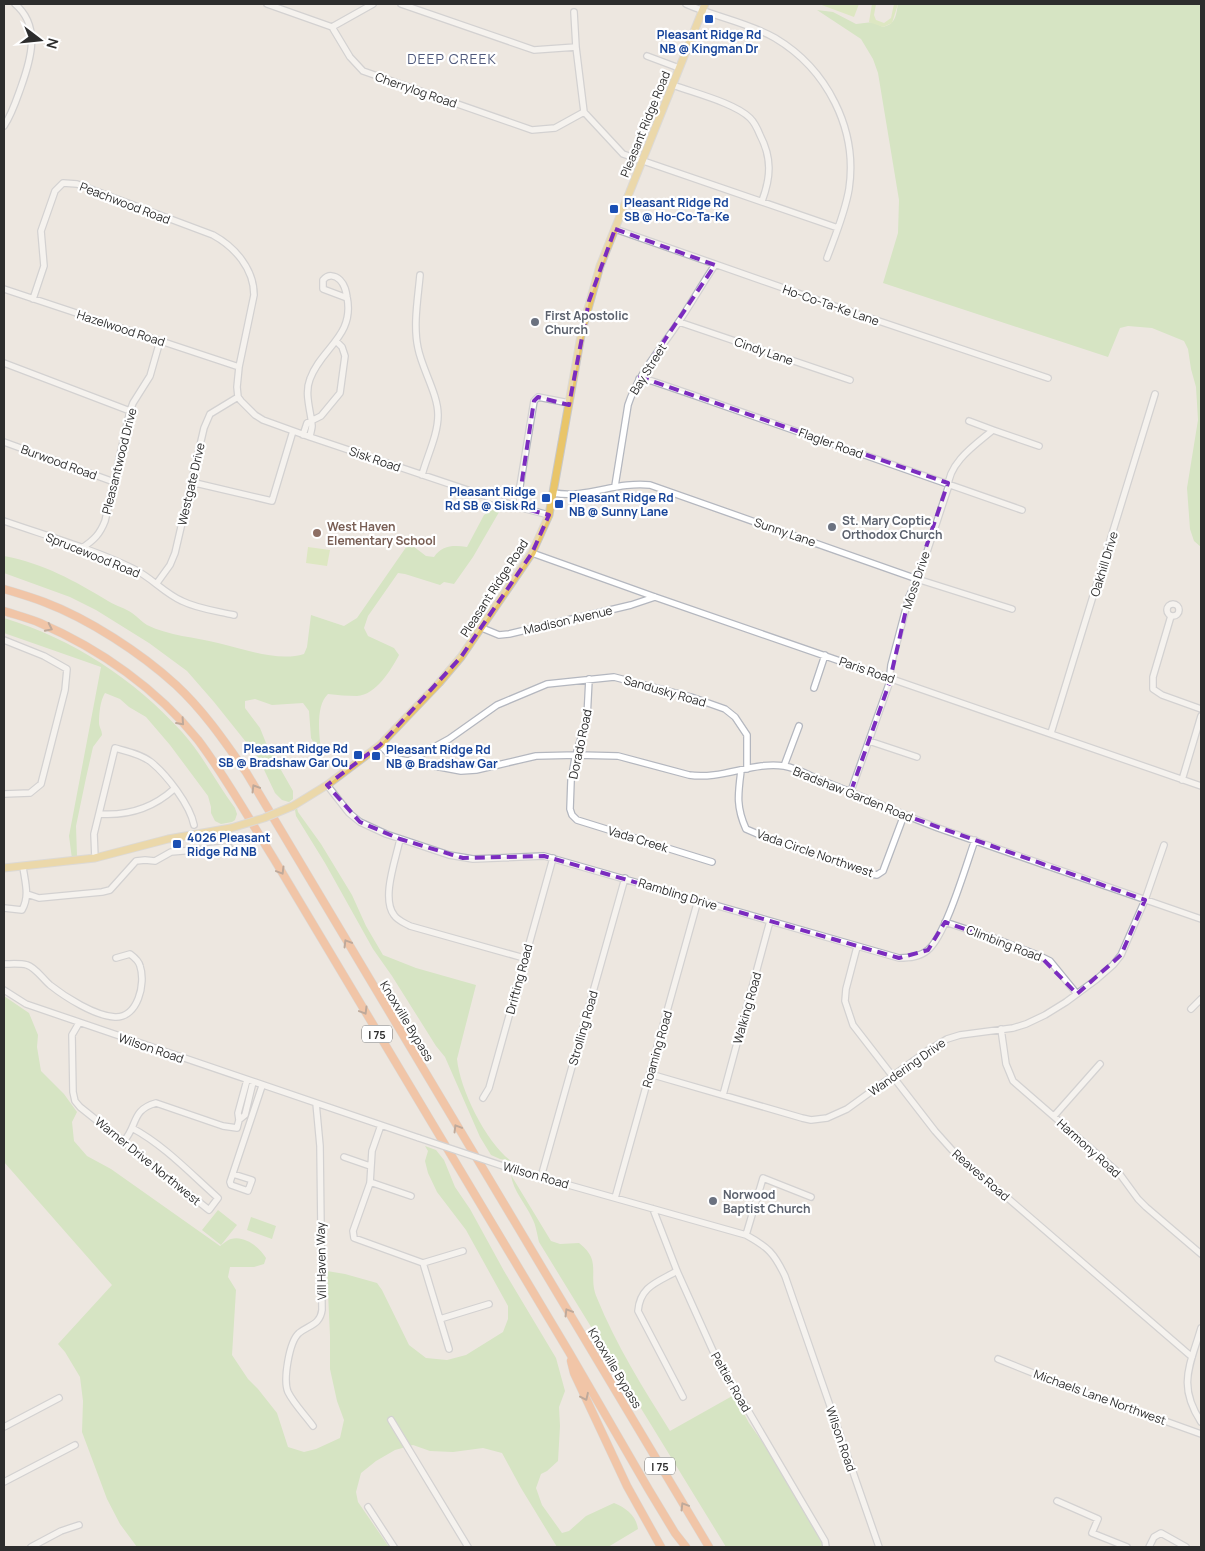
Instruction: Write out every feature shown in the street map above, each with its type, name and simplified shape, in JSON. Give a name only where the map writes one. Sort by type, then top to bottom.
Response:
[{"type":"highway","name":"Knoxville Bypass","points":[[4,589],[45,602],[92,625],[136,653],[177,686],[213,725],[246,772],[709,1547]]},
{"type":"highway","name":"I 75","points":[[4,611],[39,623],[83,644],[126,672],[166,705],[198,740],[274,859],[649,1490],[675,1533],[686,1547]]},
{"type":"highway","points":[[568,1352],[574,1373],[627,1486],[661,1547]]},
{"type":"main road","name":"Pleasant Ridge Road","points":[[4,868],[95,858],[168,839],[231,828],[264,818],[292,806],[327,785],[380,745],[462,657],[532,553],[549,515],[589,301],[600,266],[704,7]]},
{"type":"street","points":[[4,126],[13,113],[32,50],[31,32],[28,23],[24,13],[15,4]]},
{"type":"street","points":[[270,4],[332,27],[373,4]]},
{"type":"street","points":[[401,4],[534,50],[576,47]]},
{"type":"street","points":[[686,4],[704,7],[774,38],[809,65],[827,88],[842,119],[850,156],[848,189],[838,228],[827,258]]},
{"type":"street","points":[[574,12],[584,112],[623,154],[838,228]]},
{"type":"street","name":"Cherrylog Road","points":[[332,27],[350,57],[363,71],[532,130],[555,128],[584,112]]},
{"type":"street","points":[[647,56],[679,68]]},
{"type":"street","points":[[673,85],[732,107],[751,119],[767,149],[769,179],[762,201]]},
{"type":"street","name":"Peachwood Road","points":[[33,299],[44,266],[41,231],[55,191],[63,183],[76,184],[213,235],[223,240],[232,248],[247,267],[254,285],[252,306],[239,367]]},
{"type":"street","name":"Ho-Co-Ta-Ke Lane","points":[[615,229],[715,265],[1048,378]]},
{"type":"street","name":"Bay Street","points":[[615,486],[628,405],[632,393],[639,379],[679,322],[715,265]]},
{"type":"street","points":[[420,275],[416,327],[417,346],[438,414],[436,428],[422,475]]},
{"type":"street","points":[[310,437],[312,426],[308,388],[310,379],[346,327],[349,315],[347,298],[345,287],[335,276],[330,276],[323,280],[323,289],[347,298]]},
{"type":"street","name":"Hazelwood Road","points":[[4,289],[239,367]]},
{"type":"street","name":"Cindy Lane","points":[[679,322],[850,380]]},
{"type":"street","name":"Pleasantwood Drive","points":[[82,548],[95,540],[100,533],[130,411],[150,376],[160,341]]},
{"type":"street","points":[[303,435],[307,423],[321,416],[340,393],[345,356],[342,348],[336,341]]},
{"type":"street","points":[[4,364],[130,411]]},
{"type":"street","points":[[238,397],[239,367]]},
{"type":"street","name":"Flagler Road","points":[[639,379],[693,395],[1022,510]]},
{"type":"street","name":"Oakhill Drive","points":[[1051,733],[1155,394]]},
{"type":"street","name":"Sisk Road","points":[[238,397],[248,409],[263,420],[518,507],[549,515]]},
{"type":"street","name":"Westgate Drive","points":[[157,583],[170,565],[175,553],[204,428],[210,414],[238,397]]},
{"type":"street","points":[[518,507],[534,401],[538,397],[569,403]]},
{"type":"street","points":[[969,421],[1038,446]]},
{"type":"street","name":"Moss Drive","points":[[851,791],[889,684],[889,677],[907,605],[948,488],[948,483],[962,457],[993,430]]},
{"type":"street","points":[[191,482],[272,501],[293,431]]},
{"type":"street","name":"Burwood Road","points":[[4,442],[114,482]]},
{"type":"street","name":"Sunny Lane","points":[[554,493],[571,495],[615,486],[650,485],[917,579],[1012,610]]},
{"type":"street","name":"Sprucewood Road","points":[[4,521],[82,548],[134,569],[182,601],[234,615]]},
{"type":"street","name":"Paris Road","points":[[532,553],[1201,786]]},
{"type":"street","name":"Madison Avenue","points":[[482,628],[499,635],[510,634],[631,605],[655,597]]},
{"type":"street","points":[[1171,616],[1153,677],[1153,689],[1162,695],[1201,709]]},
{"type":"street","points":[[4,640],[44,656],[67,669],[65,690],[41,784],[30,793],[4,794]]},
{"type":"street","points":[[814,688],[825,655]]},
{"type":"street","name":"Sandusky Road","points":[[408,762],[449,739],[497,706],[548,684],[614,677],[691,697],[725,709],[735,717],[747,735],[744,770],[738,799],[740,815],[746,829]]},
{"type":"street","name":"Dorado Road","points":[[570,809],[571,781],[576,754],[587,718],[589,680]]},
{"type":"street","points":[[1182,780],[1201,716]]},
{"type":"street","points":[[784,766],[799,726]]},
{"type":"street","points":[[869,741],[917,757]]},
{"type":"street","name":"Bradshaw Garden Road","points":[[380,745],[397,759],[461,771],[476,770],[536,756],[576,754],[618,756],[698,777],[714,776],[760,766],[784,766],[851,791],[904,815],[1201,918]]},
{"type":"street","points":[[95,858],[94,834],[114,748],[134,753],[150,761],[188,808],[194,825]]},
{"type":"street","name":"Rambling Drive","points":[[327,785],[349,813],[360,822],[400,840],[463,858],[544,856],[553,858],[899,958],[914,957],[922,954],[933,945],[946,922],[975,840]]},
{"type":"street","points":[[98,814],[116,815],[145,808],[174,789]]},
{"type":"street","name":"Vada Creek","points":[[570,809],[576,820],[712,862]]},
{"type":"street","name":"Vada Circle Northwest","points":[[746,829],[877,875],[886,866],[904,815]]},
{"type":"street","points":[[168,839],[171,852]]},
{"type":"street","points":[[400,840],[388,896],[389,906],[400,921],[410,926],[524,958]]},
{"type":"street","name":"Wandering Drive","points":[[650,1074],[802,1118],[826,1118],[847,1109],[926,1051],[947,1039],[974,1032],[1026,1024],[1040,1018],[1077,994],[1113,965],[1121,955],[1146,900],[1164,845]]},
{"type":"street","points":[[27,894],[39,898],[56,898],[110,890],[136,862],[145,860],[155,861],[171,852],[229,847]]},
{"type":"street","name":"Drifting Road","points":[[483,1098],[489,1088],[553,858]]},
{"type":"street","points":[[4,908],[22,910],[26,902],[27,894],[23,867]]},
{"type":"street","name":"Strolling Road","points":[[541,1177],[625,878]]},
{"type":"street","name":"Roaming Road","points":[[615,1198],[698,900]]},
{"type":"street","name":"Walking Road","points":[[723,1095],[770,921]]},
{"type":"street","name":"Climbing Road","points":[[946,922],[996,939],[1050,961],[1077,994]]},
{"type":"street","name":"Reaves Road","points":[[857,947],[846,989],[845,1001],[853,1025],[934,1131],[952,1150],[1192,1357]]},
{"type":"street","points":[[4,964],[29,965],[73,1002],[116,1017],[130,1012],[139,999],[142,984],[141,966],[134,957],[130,954],[116,958]]},
{"type":"street","name":"Wilson Road","points":[[4,990],[26,1004],[250,1082],[541,1177],[746,1235],[763,1245],[777,1258],[785,1276],[879,1547]]},
{"type":"street","points":[[1191,1009],[1201,999]]},
{"type":"street","points":[[66,1018],[72,1035]]},
{"type":"street","points":[[72,1035],[79,1023]]},
{"type":"street","name":"Harmony Road","points":[[1001,1029],[1006,1064],[1013,1080],[1119,1173],[1138,1200],[1201,1254]]},
{"type":"street","name":"Warner Drive Northwest","points":[[72,1035],[73,1092],[75,1102],[209,1210],[218,1198],[174,1159],[143,1134],[132,1128]]},
{"type":"street","points":[[1054,1116],[1100,1064]]},
{"type":"street","points":[[124,1142],[142,1109],[156,1103],[223,1126],[236,1128],[239,1120],[238,1113],[250,1082]]},
{"type":"street","points":[[233,1174],[262,1086]]},
{"type":"street","name":"Vill Haven Way","points":[[313,1426],[289,1394],[286,1384],[293,1341],[302,1331],[317,1323],[322,1310],[320,1146],[316,1103]]},
{"type":"street","points":[[382,1125],[372,1151],[370,1182],[353,1231],[354,1238],[423,1263],[463,1251]]},
{"type":"street","points":[[344,1157],[370,1166]]},
{"type":"street","points":[[746,1235],[763,1178],[811,1197]]},
{"type":"street","points":[[370,1182],[411,1196]]},
{"type":"street","name":"Peltier Road","points":[[653,1209],[677,1271],[713,1351],[826,1547]]},
{"type":"street","points":[[423,1263],[449,1350]]},
{"type":"street","points":[[677,1271],[644,1290],[639,1300],[638,1311],[683,1397]]},
{"type":"street","points":[[440,1319],[489,1304]]},
{"type":"street","points":[[1201,1328],[1192,1357],[1187,1391],[1190,1404],[1201,1422]]},
{"type":"street","name":"Michaels Lane Northwest","points":[[998,1359],[1201,1434]]},
{"type":"street","points":[[4,1426],[59,1398]]},
{"type":"street","points":[[391,1420],[468,1547]]},
{"type":"street","points":[[4,1482],[75,1445]]},
{"type":"street","points":[[1057,1501],[1098,1519],[1092,1533],[1127,1547]]},
{"type":"street","points":[[368,1507],[394,1547]]},
{"type":"street","points":[[31,1547],[61,1531],[79,1525]]},
{"type":"street","points":[[1149,1547],[1154,1537],[1162,1533],[1186,1547]]},
{"type":"highlighted area","points":[[615,229],[715,265],[640,377],[948,483],[909,597],[889,684],[851,791],[904,815],[1145,900],[1121,955],[1077,994],[1040,956],[945,922],[928,950],[899,958],[544,856],[463,858],[400,839],[360,822],[327,785],[380,745],[461,657],[532,553],[549,515],[518,507],[534,401],[538,397],[569,405],[589,301]]},
{"type":"green space","points":[[819,4],[859,4],[854,17]]},
{"type":"green space","points":[[872,4],[876,4],[874,15],[876,20],[884,23],[891,18],[894,4],[898,4],[892,23],[883,27],[869,22]]},
{"type":"green space","points":[[898,4],[1201,4],[1201,547],[1194,541],[1190,529],[1187,488],[1198,420],[1196,387],[1188,349],[1184,341],[1152,328],[1128,326],[1120,328],[1108,357],[883,283],[898,233],[899,200],[878,73],[873,59],[861,39],[817,10],[833,12],[856,24],[873,22],[883,27],[891,24],[893,21]]},
{"type":"green space","points":[[498,506],[502,507],[473,557],[454,584],[444,582],[440,585],[398,573],[368,616],[364,628],[368,636],[394,648],[399,655],[377,687],[364,695],[328,694],[319,715],[322,758],[311,738],[309,711],[303,703],[272,705],[255,699],[245,701],[245,708],[260,728],[266,743],[278,760],[281,770],[293,791],[293,799],[289,802],[282,800],[275,793],[258,757],[187,671],[149,643],[96,610],[70,597],[4,573],[4,556],[33,563],[71,580],[129,611],[145,624],[155,629],[261,654],[294,656],[304,654],[307,647],[311,615],[344,626],[357,618],[409,543],[426,556],[434,557],[445,548],[467,547],[484,515]]},
{"type":"green space","points":[[308,547],[330,550],[327,566],[306,563]]},
{"type":"green space","points":[[4,618],[54,637],[78,649],[123,678],[144,695],[182,732],[196,750],[235,808],[237,814],[235,820],[221,824],[215,821],[211,813],[208,796],[170,745],[146,717],[120,699],[105,693],[99,716],[102,735],[93,747],[76,826],[77,856],[72,859],[69,836],[101,667],[4,633]]},
{"type":"green space","points":[[297,808],[352,895],[366,926],[383,955],[416,968],[476,985],[457,1059],[459,1072],[469,1100],[484,1129],[492,1141],[511,1161],[491,1155],[480,1137],[445,1057],[373,949],[325,863],[296,816],[295,810]]},
{"type":"green space","points":[[4,996],[29,1013],[38,1035],[37,1047],[41,1071],[64,1094],[77,1112],[72,1122],[74,1141],[87,1156],[111,1169],[220,1246],[231,1239],[242,1239],[252,1243],[266,1258],[264,1264],[254,1267],[230,1267],[228,1277],[236,1290],[232,1355],[248,1379],[277,1413],[288,1447],[304,1452],[316,1449],[340,1438],[344,1420],[337,1401],[330,1369],[327,1271],[377,1283],[409,1345],[426,1358],[447,1360],[466,1355],[503,1332],[508,1319],[508,1306],[466,1230],[437,1192],[428,1173],[425,1161],[428,1151],[425,1146],[436,1150],[444,1160],[455,1187],[470,1209],[504,1271],[556,1358],[565,1391],[559,1407],[558,1461],[541,1474],[536,1488],[542,1505],[562,1533],[569,1531],[586,1516],[614,1503],[630,1513],[638,1529],[608,1547],[557,1547],[502,1453],[483,1448],[453,1452],[430,1451],[413,1445],[395,1450],[376,1461],[361,1473],[356,1492],[358,1502],[389,1547],[137,1547],[120,1524],[107,1499],[82,1432],[83,1401],[80,1377],[58,1344],[112,1285],[4,1162]]},
{"type":"green space","points":[[511,1175],[551,1241],[560,1244],[579,1243],[591,1256],[594,1290],[604,1315],[630,1366],[670,1431],[734,1395],[749,1423],[766,1447],[822,1542],[823,1547],[726,1547],[539,1242],[533,1221],[517,1192]]},
{"type":"green space","points":[[218,1210],[237,1225],[221,1245],[202,1230]]},
{"type":"green space","points":[[251,1217],[276,1226],[272,1239],[247,1230]]},
{"type":"place","name":"Pleasant Ridge Rd NB @ Kingman Dr","points":[[709,19]]},
{"type":"place","name":"Pleasant Ridge Rd SB @ Ho-Co-Ta-Ke","points":[[614,209]]},
{"type":"place","name":"First Apostolic Church","points":[[535,322]]},
{"type":"place","name":"Pleasant Ridge Rd SB @ Sisk Rd","points":[[546,498]]},
{"type":"place","name":"Pleasant Ridge Rd NB @ Sunny Lane","points":[[559,504]]},
{"type":"place","name":"St. Mary Coptic Orthodox Church","points":[[832,527]]},
{"type":"place","name":"West Haven Elementary School","points":[[317,533]]},
{"type":"place","name":"Pleasant Ridge Rd SB @ Bradshaw Gar Ou","points":[[358,755]]},
{"type":"place","name":"Pleasant Ridge Rd NB @ Bradshaw Gar","points":[[376,756]]},
{"type":"place","name":"4026 Pleasant Ridge Rd NB","points":[[177,844]]},
{"type":"place","name":"Norwood Baptist Church","points":[[713,1201]]},
{"type":"district","name":"DEEP CREEK","points":[[452,58]]}]
